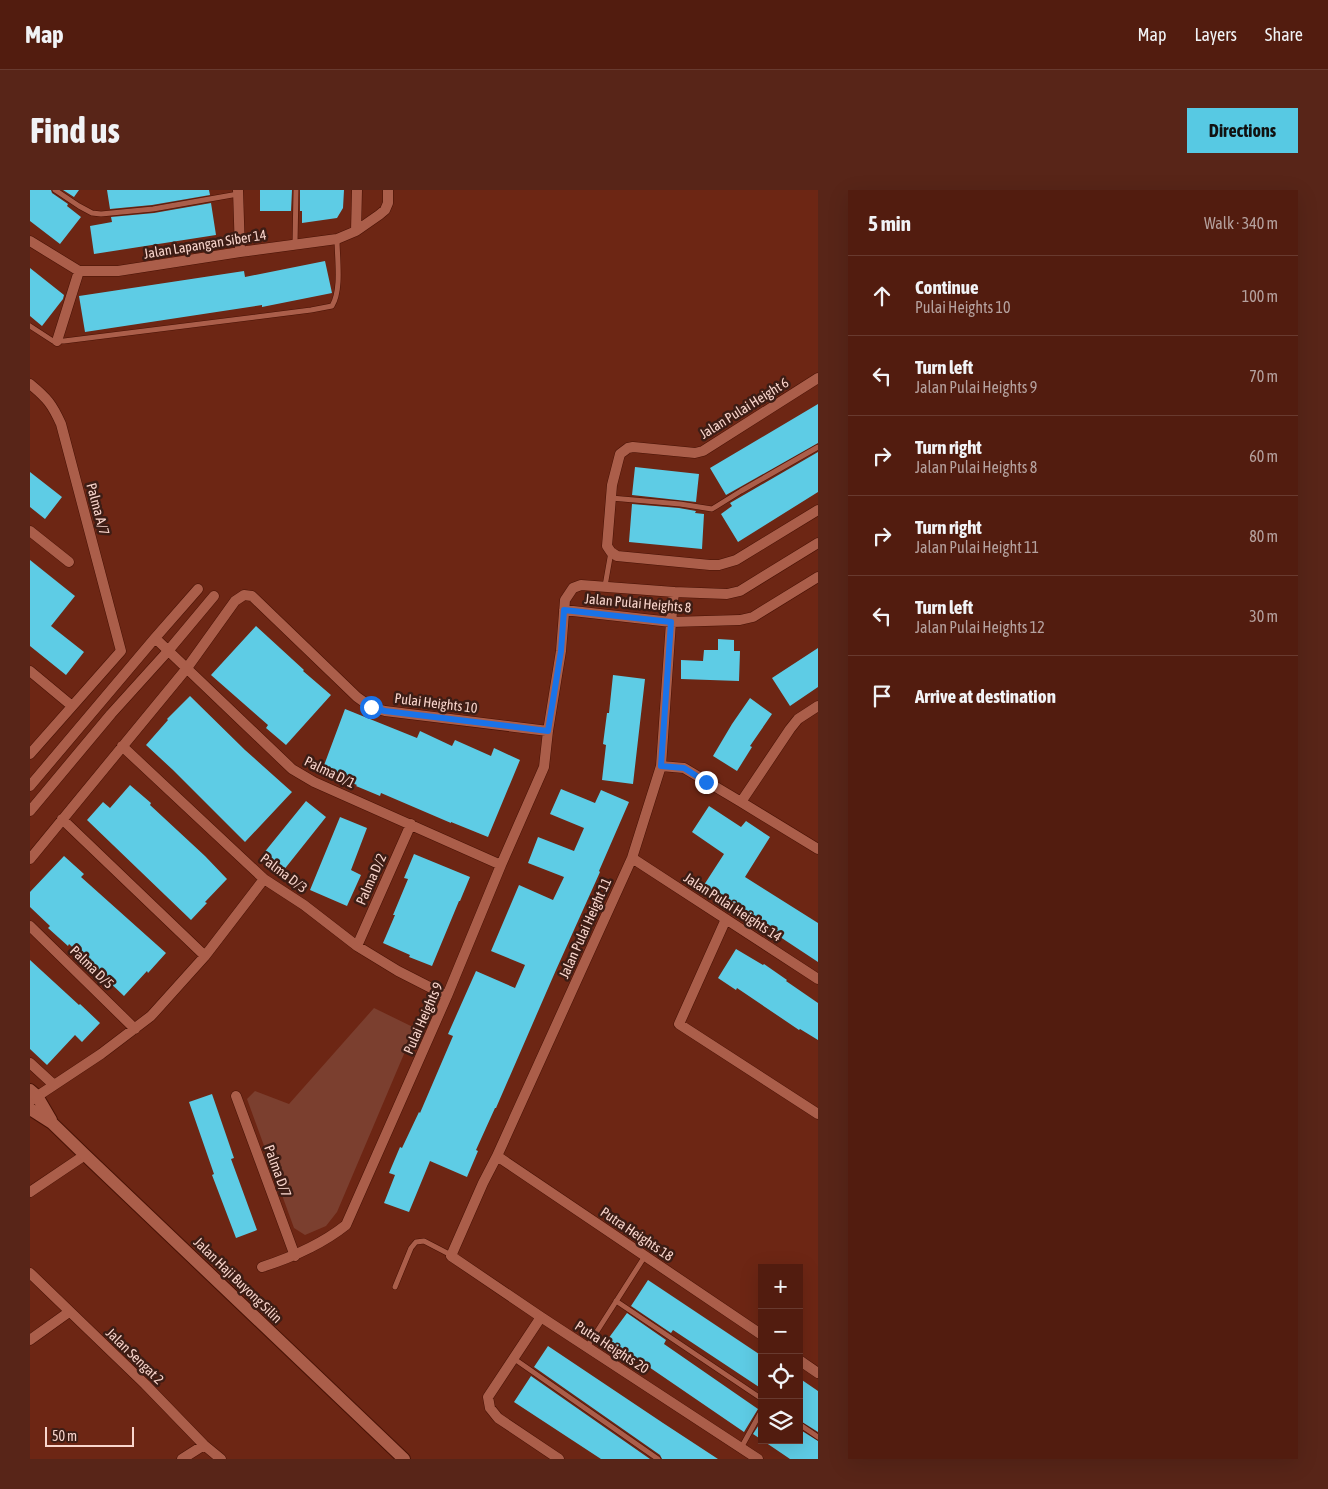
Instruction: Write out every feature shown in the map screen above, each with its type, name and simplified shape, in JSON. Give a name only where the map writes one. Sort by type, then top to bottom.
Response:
[{"type":"street","points":[[356,231],[357,190]]},
{"type":"street","name":"Jalan Lapangan Siber 14","points":[[79,271],[118,271],[336,239],[356,231],[384,210],[388,203],[388,190]]},
{"type":"street","points":[[238,192],[240,252]]},
{"type":"street","points":[[30,242],[79,271],[56,341]]},
{"type":"street","name":"Jalan Pulai Height 6","points":[[611,498],[612,485],[620,454],[624,450],[633,447],[695,453],[703,451],[818,378]]},
{"type":"street","name":"Palma A/7","points":[[30,384],[46,397],[61,424],[121,652],[72,706]]},
{"type":"street","points":[[611,498],[607,541],[607,546],[611,552],[617,556],[710,565],[719,565],[736,560],[818,510]]},
{"type":"street","points":[[30,531],[68,562]]},
{"type":"street","points":[[605,586],[727,594],[740,591],[818,543]]},
{"type":"street","name":"Jalan Pulai Heights 8","points":[[564,610],[671,622],[740,620],[753,617],[818,577]]},
{"type":"street","name":"Pulai Heights 9","points":[[262,1266],[295,1256],[331,1236],[346,1225],[447,996],[544,767],[561,651],[565,600],[573,588],[581,585],[605,586]]},
{"type":"street","points":[[30,786],[198,589]]},
{"type":"street","name":"Jalan Pulai Height 11","points":[[451,1256],[483,1182],[497,1156],[632,858],[661,766],[674,592]]},
{"type":"street","name":"Pulai Heights 10","points":[[187,668],[235,601],[244,595],[252,596],[357,697],[371,707],[385,711],[548,731]]},
{"type":"street","points":[[30,811],[111,714],[168,651],[214,596]]},
{"type":"street","name":"Palma D/1","points":[[155,638],[212,695],[292,769],[314,782],[501,865]]},
{"type":"street","points":[[30,859],[187,668]]},
{"type":"street","points":[[30,671],[72,706],[30,754]]},
{"type":"street","points":[[741,802],[790,728],[798,719],[818,706]]},
{"type":"street","name":"Palma D/3","points":[[122,746],[264,878],[304,905],[357,946],[398,971],[447,996]]},
{"type":"street","points":[[661,766],[684,768],[818,849]]},
{"type":"street","points":[[62,819],[205,956]]},
{"type":"street","name":"Palma D/2","points":[[357,946],[411,824]]},
{"type":"street","name":"Jalan Pulai Heights 14","points":[[632,858],[818,979]]},
{"type":"street","points":[[52,1122],[32,1096],[54,1086],[151,1016],[205,956],[264,878]]},
{"type":"street","points":[[726,919],[678,1024],[818,1114]]},
{"type":"street","name":"Palma D/5","points":[[30,926],[135,1028]]},
{"type":"street","points":[[30,1064],[54,1086]]},
{"type":"street","name":"Palma D/7","points":[[236,1096],[295,1256]]},
{"type":"street","points":[[30,1109],[52,1122]]},
{"type":"street","name":"Jalan Haji Buyong Silin","points":[[52,1122],[404,1459]]},
{"type":"street","points":[[30,1192],[85,1155]]},
{"type":"street","name":"Putra Heights 18","points":[[497,1156],[758,1332]]},
{"type":"street","name":"Putra Heights 20","points":[[451,1256],[758,1459]]},
{"type":"street","name":"Jalan Sengat 2","points":[[30,1273],[145,1384],[204,1445],[222,1459]]},
{"type":"street","points":[[30,1340],[69,1312]]},
{"type":"street","points":[[541,1317],[488,1397],[490,1408],[498,1418],[559,1459]]},
{"type":"street","points":[[803,1363],[818,1372]]},
{"type":"street","points":[[182,1459],[204,1445]]},
{"type":"lane","points":[[55,190],[92,213],[101,214],[153,209],[238,192]]},
{"type":"lane","points":[[295,245],[296,190]]},
{"type":"lane","points":[[30,326],[53,341],[64,342],[332,306],[336,300],[338,284],[336,239]]},
{"type":"lane","points":[[611,498],[680,504],[712,509],[818,447]]},
{"type":"lane","points":[[605,586],[611,552]]},
{"type":"lane","points":[[395,1287],[411,1248],[416,1242],[424,1242],[451,1256]]},
{"type":"lane","points":[[587,1347],[645,1256]]},
{"type":"lane","points":[[616,1301],[758,1396]]},
{"type":"lane","points":[[513,1358],[658,1459]]},
{"type":"lane","points":[[740,1448],[758,1417]]},
{"type":"lane","points":[[803,1427],[818,1437]]},
{"type":"shaded area","points":[[374,1008],[415,1028],[337,1212],[326,1226],[305,1235],[294,1228],[247,1099],[255,1091],[289,1104]]},
{"type":"building","points":[[30,190],[51,190],[52,193],[68,204],[67,206],[81,217],[60,244],[30,221]]},
{"type":"building","points":[[63,190],[79,190],[74,197]]},
{"type":"building","points":[[107,190],[209,190],[210,195],[152,205],[110,209]]},
{"type":"building","points":[[260,190],[292,190],[291,211],[260,211]]},
{"type":"building","points":[[300,190],[344,190],[343,208],[337,218],[302,223]]},
{"type":"building","points":[[211,203],[216,235],[94,254],[90,226],[112,222],[111,217],[154,213]]},
{"type":"building","points":[[325,261],[332,293],[262,307],[262,305],[85,332],[79,296],[244,271],[245,277]]},
{"type":"building","points":[[30,268],[64,295],[42,326],[30,316]]},
{"type":"building","points":[[818,404],[818,443],[726,495],[710,468]]},
{"type":"building","points":[[818,452],[818,492],[738,542],[721,514],[732,506],[730,503]]},
{"type":"building","points":[[635,467],[699,474],[696,502],[632,495]]},
{"type":"building","points":[[30,472],[62,497],[45,519],[30,507]]},
{"type":"building","points":[[632,504],[679,508],[704,514],[702,549],[629,542]]},
{"type":"building","points":[[30,560],[75,596],[51,626],[84,652],[66,675],[30,646]]},
{"type":"building","points":[[256,626],[331,695],[286,745],[266,728],[268,725],[211,675]]},
{"type":"building","points":[[718,639],[734,640],[734,651],[740,651],[739,681],[681,679],[681,660],[703,661],[704,650],[718,650]]},
{"type":"building","points":[[818,648],[818,687],[790,706],[772,678]]},
{"type":"building","points":[[613,675],[645,679],[633,784],[602,780],[606,745],[603,744]]},
{"type":"building","points":[[190,696],[245,750],[292,792],[245,842],[146,745],[167,719]]},
{"type":"building","points":[[750,698],[772,714],[750,746],[752,747],[737,771],[713,756]]},
{"type":"building","points":[[345,709],[417,738],[420,731],[452,746],[455,740],[491,756],[494,748],[520,760],[488,837],[381,793],[380,796],[356,786],[330,774],[323,768]]},
{"type":"building","points":[[130,785],[151,803],[150,805],[227,879],[191,920],[87,820],[103,802],[110,808]]},
{"type":"building","points":[[561,789],[595,803],[601,790],[629,802],[600,872],[476,1150],[478,1151],[467,1177],[430,1161],[409,1212],[384,1203],[395,1175],[389,1173],[400,1147],[402,1148],[420,1113],[453,1036],[448,1034],[476,971],[515,988],[525,965],[491,951],[519,885],[553,900],[564,877],[528,863],[538,837],[574,851],[584,828],[550,814]]},
{"type":"building","points":[[306,801],[326,817],[283,871],[263,854]]},
{"type":"building","points":[[709,806],[741,827],[746,821],[770,837],[745,877],[818,923],[818,962],[702,888],[724,854],[692,832]]},
{"type":"building","points":[[340,817],[367,828],[351,870],[361,875],[347,906],[310,890]]},
{"type":"building","points":[[414,854],[470,877],[432,966],[409,957],[410,955],[383,943],[408,879],[404,878]]},
{"type":"building","points":[[64,856],[84,874],[81,877],[166,953],[124,996],[69,944],[68,946],[48,928],[50,926],[30,907],[30,892]]},
{"type":"building","points":[[736,949],[764,964],[818,1003],[818,1040],[799,1030],[737,988],[736,990],[718,978]]},
{"type":"building","points":[[30,960],[100,1023],[82,1042],[75,1035],[47,1065],[30,1049]]},
{"type":"building","points":[[212,1094],[234,1158],[231,1159],[257,1230],[236,1238],[212,1175],[214,1174],[189,1102]]},
{"type":"building","points":[[648,1280],[758,1353],[758,1386],[673,1330],[671,1333],[631,1306]]},
{"type":"building","points":[[627,1313],[666,1340],[664,1344],[758,1409],[744,1432],[608,1339]]},
{"type":"building","points":[[548,1346],[718,1459],[662,1459],[660,1455],[534,1367]]},
{"type":"building","points":[[531,1376],[650,1459],[601,1459],[514,1402]]},
{"type":"building","points":[[803,1381],[818,1391],[818,1432],[803,1423]]},
{"type":"building","points":[[758,1426],[758,1437],[753,1434]]},
{"type":"building","points":[[803,1432],[818,1441],[818,1459],[790,1459],[768,1444],[803,1444]]},
{"type":"route","points":[[371,707],[385,711],[548,731],[556,690],[564,610],[671,622],[661,766],[684,768],[706,782]]}]
